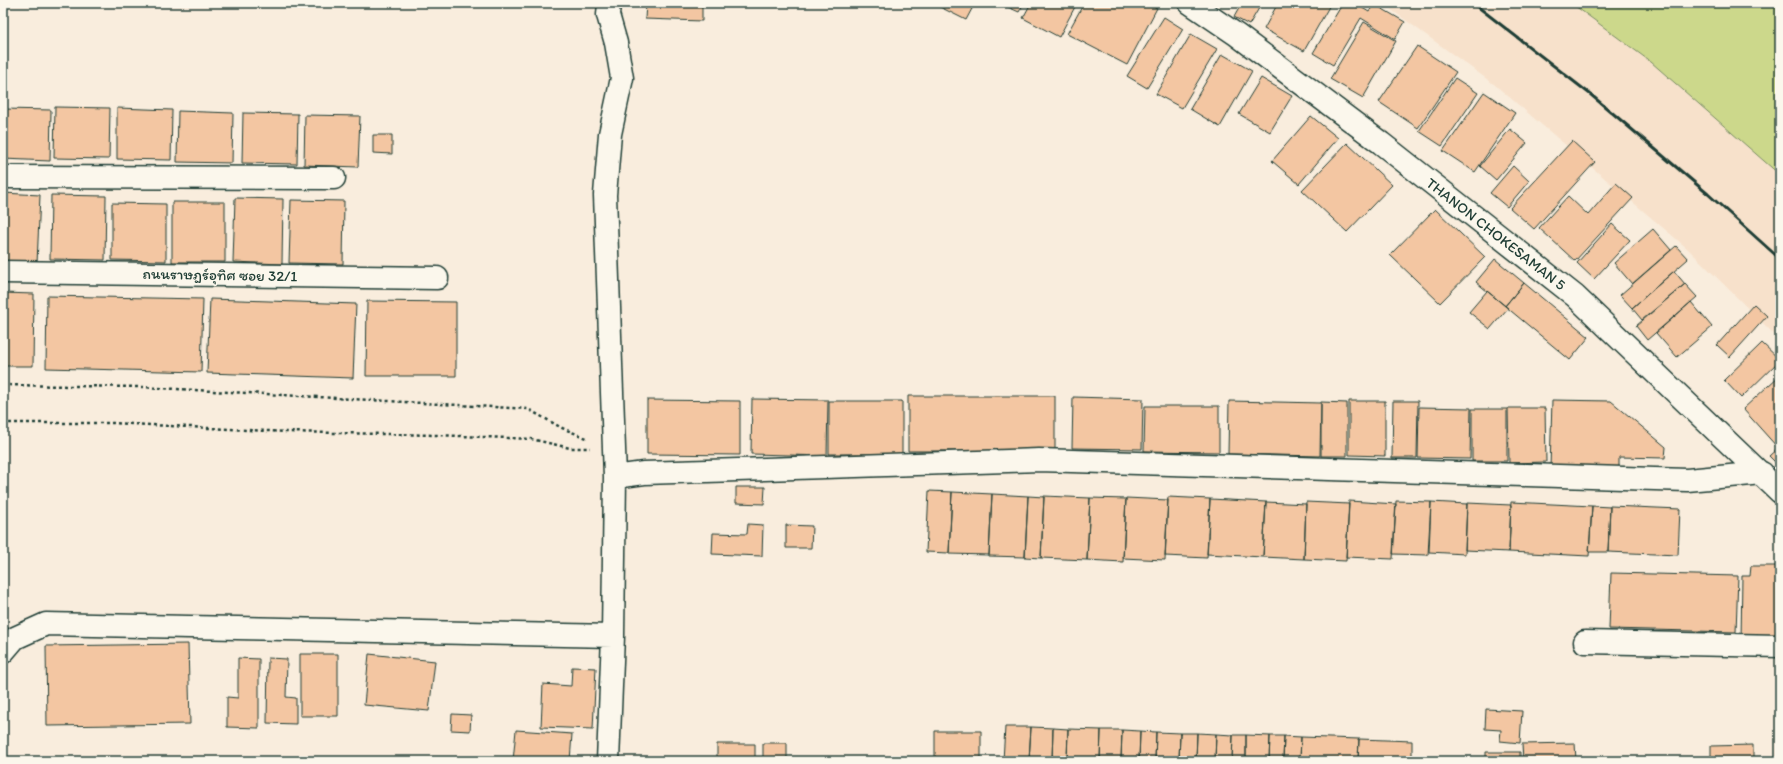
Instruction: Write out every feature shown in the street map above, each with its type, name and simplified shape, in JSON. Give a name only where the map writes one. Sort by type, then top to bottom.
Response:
[{"type":"street","points":[[608,761],[613,636],[615,477],[604,195],[610,134],[622,78],[616,43],[608,14],[609,3]]},
{"type":"street","name":"THANON CHOKESAMAN 5","points":[[1190,3],[1237,35],[1381,143],[1575,296],[1762,473],[1780,492]]},
{"type":"street","points":[[3,177],[334,178]]},
{"type":"street","name":"ถนนราษฎร์อุทิศ ซอย 32/1","points":[[3,272],[437,278]]},
{"type":"street","points":[[615,477],[644,473],[1040,460],[1687,480],[1762,473]]},
{"type":"street","points":[[3,652],[15,638],[46,624],[613,636]]},
{"type":"street","points":[[1585,642],[1780,646]]},
{"type":"path","points":[[3,385],[142,387],[528,409],[562,428],[613,449]]},
{"type":"path","points":[[3,423],[112,423],[286,432],[436,435],[531,439],[570,448],[613,449]]},
{"type":"shaded area","points":[[1382,3],[1571,3],[1651,62],[1780,175],[1780,340],[1688,249],[1495,85]]},
{"type":"green space","points":[[1571,3],[1780,3],[1780,175],[1651,62]]},
{"type":"building","points":[[646,3],[702,3],[702,21],[645,19]]},
{"type":"building","points":[[932,3],[975,3],[966,20]]},
{"type":"building","points":[[999,3],[1024,3],[1019,12]]},
{"type":"building","points":[[1031,3],[1077,3],[1059,37],[1023,18]]},
{"type":"building","points":[[1084,3],[1146,3],[1157,8],[1127,65],[1067,34]]},
{"type":"building","points":[[1242,3],[1262,3],[1249,25],[1234,17]]},
{"type":"building","points":[[1278,3],[1331,3],[1304,51],[1264,29]]},
{"type":"building","points":[[1343,3],[1354,3],[1369,12],[1374,4],[1405,22],[1395,39],[1361,18],[1333,65],[1313,53]]},
{"type":"building","points":[[1164,17],[1183,29],[1147,88],[1127,76]]},
{"type":"building","points":[[1364,22],[1396,41],[1363,98],[1330,79]]},
{"type":"building","points":[[1191,34],[1217,49],[1182,108],[1156,94]]},
{"type":"building","points":[[1417,46],[1456,72],[1418,128],[1379,102]]},
{"type":"building","points":[[1222,54],[1252,71],[1220,127],[1190,109]]},
{"type":"building","points":[[1261,78],[1292,96],[1270,132],[1239,114]]},
{"type":"building","points":[[1455,78],[1478,93],[1442,146],[1419,131]]},
{"type":"building","points":[[1484,92],[1515,113],[1475,172],[1443,151]]},
{"type":"building","points":[[55,107],[110,108],[109,159],[54,158]]},
{"type":"building","points":[[117,108],[172,110],[171,160],[117,159]]},
{"type":"building","points":[[3,109],[51,110],[50,161],[3,159]]},
{"type":"building","points":[[178,111],[233,113],[232,163],[177,162]]},
{"type":"building","points":[[243,113],[298,114],[297,164],[242,163]]},
{"type":"building","points":[[305,115],[360,116],[358,167],[304,165]]},
{"type":"building","points":[[1311,116],[1338,138],[1299,184],[1272,161]]},
{"type":"building","points":[[1510,129],[1527,143],[1496,180],[1480,166]]},
{"type":"building","points":[[373,135],[392,135],[392,154],[373,153]]},
{"type":"building","points":[[1572,141],[1595,162],[1534,229],[1510,208]]},
{"type":"building","points":[[1347,143],[1392,185],[1347,232],[1302,190]]},
{"type":"building","points":[[1513,166],[1529,181],[1507,207],[1490,193]]},
{"type":"building","points":[[1616,183],[1633,198],[1575,261],[1539,228],[1568,196],[1588,215]]},
{"type":"building","points":[[3,193],[40,195],[37,264],[3,263]]},
{"type":"building","points":[[51,195],[106,196],[105,260],[50,259]]},
{"type":"building","points":[[235,198],[283,199],[282,264],[233,262]]},
{"type":"building","points":[[291,200],[344,201],[343,264],[289,263]]},
{"type":"building","points":[[172,202],[225,202],[225,262],[172,262]]},
{"type":"building","points":[[112,203],[166,204],[166,261],[112,260]]},
{"type":"building","points":[[1435,209],[1485,257],[1440,303],[1390,255]]},
{"type":"building","points":[[1612,224],[1630,240],[1594,279],[1577,263]]},
{"type":"building","points":[[1653,229],[1671,250],[1632,284],[1614,263]]},
{"type":"building","points":[[1676,246],[1688,259],[1632,308],[1620,295]]},
{"type":"building","points":[[1495,259],[1524,283],[1505,306],[1476,282]]},
{"type":"building","points":[[1674,271],[1685,284],[1642,320],[1632,308]]},
{"type":"building","points":[[1524,283],[1589,337],[1570,360],[1505,306]]},
{"type":"building","points":[[1685,284],[1697,297],[1647,340],[1636,326]]},
{"type":"building","points":[[1487,291],[1508,308],[1490,329],[1469,312]]},
{"type":"building","points":[[3,293],[34,294],[33,366],[3,366]]},
{"type":"building","points":[[47,296],[203,299],[201,372],[46,368]]},
{"type":"building","points":[[210,299],[356,304],[353,378],[207,373]]},
{"type":"building","points":[[367,301],[456,302],[456,376],[366,376]]},
{"type":"building","points":[[1691,302],[1712,327],[1677,357],[1656,333]]},
{"type":"building","points":[[1754,304],[1767,316],[1730,357],[1717,345]]},
{"type":"building","points":[[1762,343],[1780,360],[1741,398],[1724,380]]},
{"type":"building","points":[[1780,375],[1780,446],[1778,448],[1743,409]]},
{"type":"building","points":[[908,396],[1055,396],[1055,451],[908,451]]},
{"type":"building","points":[[1073,397],[1143,399],[1142,449],[1072,448]]},
{"type":"building","points":[[752,399],[828,400],[827,456],[751,454]]},
{"type":"building","points":[[647,400],[740,401],[740,455],[647,454]]},
{"type":"building","points":[[1552,400],[1611,401],[1666,447],[1665,458],[1619,457],[1619,470],[1550,468]]},
{"type":"building","points":[[829,401],[902,401],[902,454],[829,454]]},
{"type":"building","points":[[1229,401],[1321,403],[1320,456],[1228,454]]},
{"type":"building","points":[[1349,401],[1385,401],[1385,456],[1349,455]]},
{"type":"building","points":[[1393,401],[1418,401],[1417,458],[1392,458]]},
{"type":"building","points":[[1321,402],[1347,403],[1347,456],[1321,456]]},
{"type":"building","points":[[1145,406],[1219,406],[1219,452],[1144,451]]},
{"type":"building","points":[[1419,407],[1471,408],[1470,459],[1418,458]]},
{"type":"building","points":[[1508,408],[1545,408],[1546,462],[1509,463]]},
{"type":"building","points":[[1472,409],[1507,409],[1507,461],[1472,461]]},
{"type":"building","points":[[1780,446],[1780,467],[1769,456]]},
{"type":"building","points":[[736,487],[765,487],[764,504],[736,503]]},
{"type":"building","points":[[929,491],[952,492],[949,553],[926,552]]},
{"type":"building","points":[[952,492],[992,494],[989,555],[949,554]]},
{"type":"building","points":[[992,494],[1028,496],[1025,557],[989,556]]},
{"type":"building","points":[[1028,496],[1044,497],[1041,558],[1025,557]]},
{"type":"building","points":[[1044,496],[1090,498],[1087,560],[1041,558]]},
{"type":"building","points":[[1168,497],[1210,499],[1207,558],[1165,556]]},
{"type":"building","points":[[1090,498],[1126,499],[1123,562],[1087,560]]},
{"type":"building","points":[[1126,498],[1168,500],[1165,560],[1123,558]]},
{"type":"building","points":[[1210,499],[1266,502],[1263,557],[1207,554]]},
{"type":"building","points":[[1349,501],[1396,504],[1393,559],[1346,557]]},
{"type":"building","points":[[1396,501],[1431,502],[1428,555],[1393,554]]},
{"type":"building","points":[[1266,502],[1306,504],[1304,559],[1263,557]]},
{"type":"building","points":[[1306,502],[1349,504],[1346,561],[1304,559]]},
{"type":"building","points":[[1431,502],[1467,504],[1465,554],[1429,552]]},
{"type":"building","points":[[1511,502],[1592,506],[1589,556],[1509,552]]},
{"type":"building","points":[[1467,503],[1511,505],[1509,552],[1465,550]]},
{"type":"building","points":[[1592,506],[1610,507],[1608,552],[1589,552]]},
{"type":"building","points":[[1610,506],[1680,509],[1678,555],[1608,552]]},
{"type":"building","points":[[748,524],[763,525],[762,556],[712,554],[713,533],[747,534]]},
{"type":"building","points":[[786,525],[812,526],[811,548],[786,548]]},
{"type":"building","points":[[1751,566],[1780,566],[1780,642],[1741,641],[1742,576],[1750,576]]},
{"type":"building","points":[[1611,573],[1738,576],[1736,632],[1609,629]]},
{"type":"building","points":[[188,644],[190,724],[47,726],[46,646]]},
{"type":"building","points":[[300,654],[338,654],[338,716],[300,716]]},
{"type":"building","points":[[369,654],[435,661],[429,711],[364,705]]},
{"type":"building","points":[[238,658],[259,659],[259,728],[227,727],[227,697],[238,698]]},
{"type":"building","points":[[268,658],[287,659],[286,697],[296,698],[296,724],[267,723]]},
{"type":"building","points":[[572,667],[596,668],[593,729],[541,727],[543,684],[571,686]]},
{"type":"building","points":[[1486,709],[1522,711],[1520,743],[1500,741],[1501,730],[1485,729]]},
{"type":"building","points":[[452,714],[471,715],[470,731],[451,730]]},
{"type":"building","points":[[1005,727],[1031,727],[1029,761],[1003,761]]},
{"type":"building","points":[[1031,727],[1053,728],[1052,761],[1029,761]]},
{"type":"building","points":[[1053,728],[1068,729],[1067,761],[1052,761]]},
{"type":"building","points":[[1068,729],[1101,730],[1100,761],[1067,761]]},
{"type":"building","points":[[516,730],[572,734],[570,761],[513,761]]},
{"type":"building","points":[[1101,730],[1122,730],[1121,761],[1100,761]]},
{"type":"building","points":[[1122,730],[1140,731],[1139,761],[1121,761]]},
{"type":"building","points":[[935,731],[981,731],[981,761],[935,761]]},
{"type":"building","points":[[1140,731],[1156,732],[1155,761],[1139,761]]},
{"type":"building","points":[[1156,732],[1180,733],[1179,761],[1155,761]]},
{"type":"building","points":[[1180,733],[1197,733],[1196,761],[1179,761]]},
{"type":"building","points":[[1197,733],[1216,734],[1215,761],[1196,761]]},
{"type":"building","points":[[1216,734],[1233,735],[1232,761],[1215,761]]},
{"type":"building","points":[[1233,735],[1246,735],[1246,761],[1232,761]]},
{"type":"building","points":[[1246,735],[1270,736],[1269,761],[1246,761]]},
{"type":"building","points":[[1270,736],[1284,736],[1283,761],[1269,761]]},
{"type":"building","points":[[1284,736],[1301,737],[1300,761],[1283,761]]},
{"type":"building","points":[[1301,737],[1359,739],[1358,761],[1300,761]]},
{"type":"building","points":[[1359,739],[1412,741],[1412,761],[1358,761]]},
{"type":"building","points":[[763,743],[787,743],[787,761],[763,761]]},
{"type":"building","points":[[1575,743],[1576,761],[1523,761],[1522,744]]},
{"type":"building","points":[[717,744],[755,744],[755,761],[717,761]]},
{"type":"building","points":[[1753,745],[1753,761],[1711,761],[1711,746]]},
{"type":"building","points":[[1486,752],[1520,752],[1520,761],[1486,761]]},
{"type":"railway","points":[[1473,3],[1590,94],[1708,194],[1780,259]]}]
